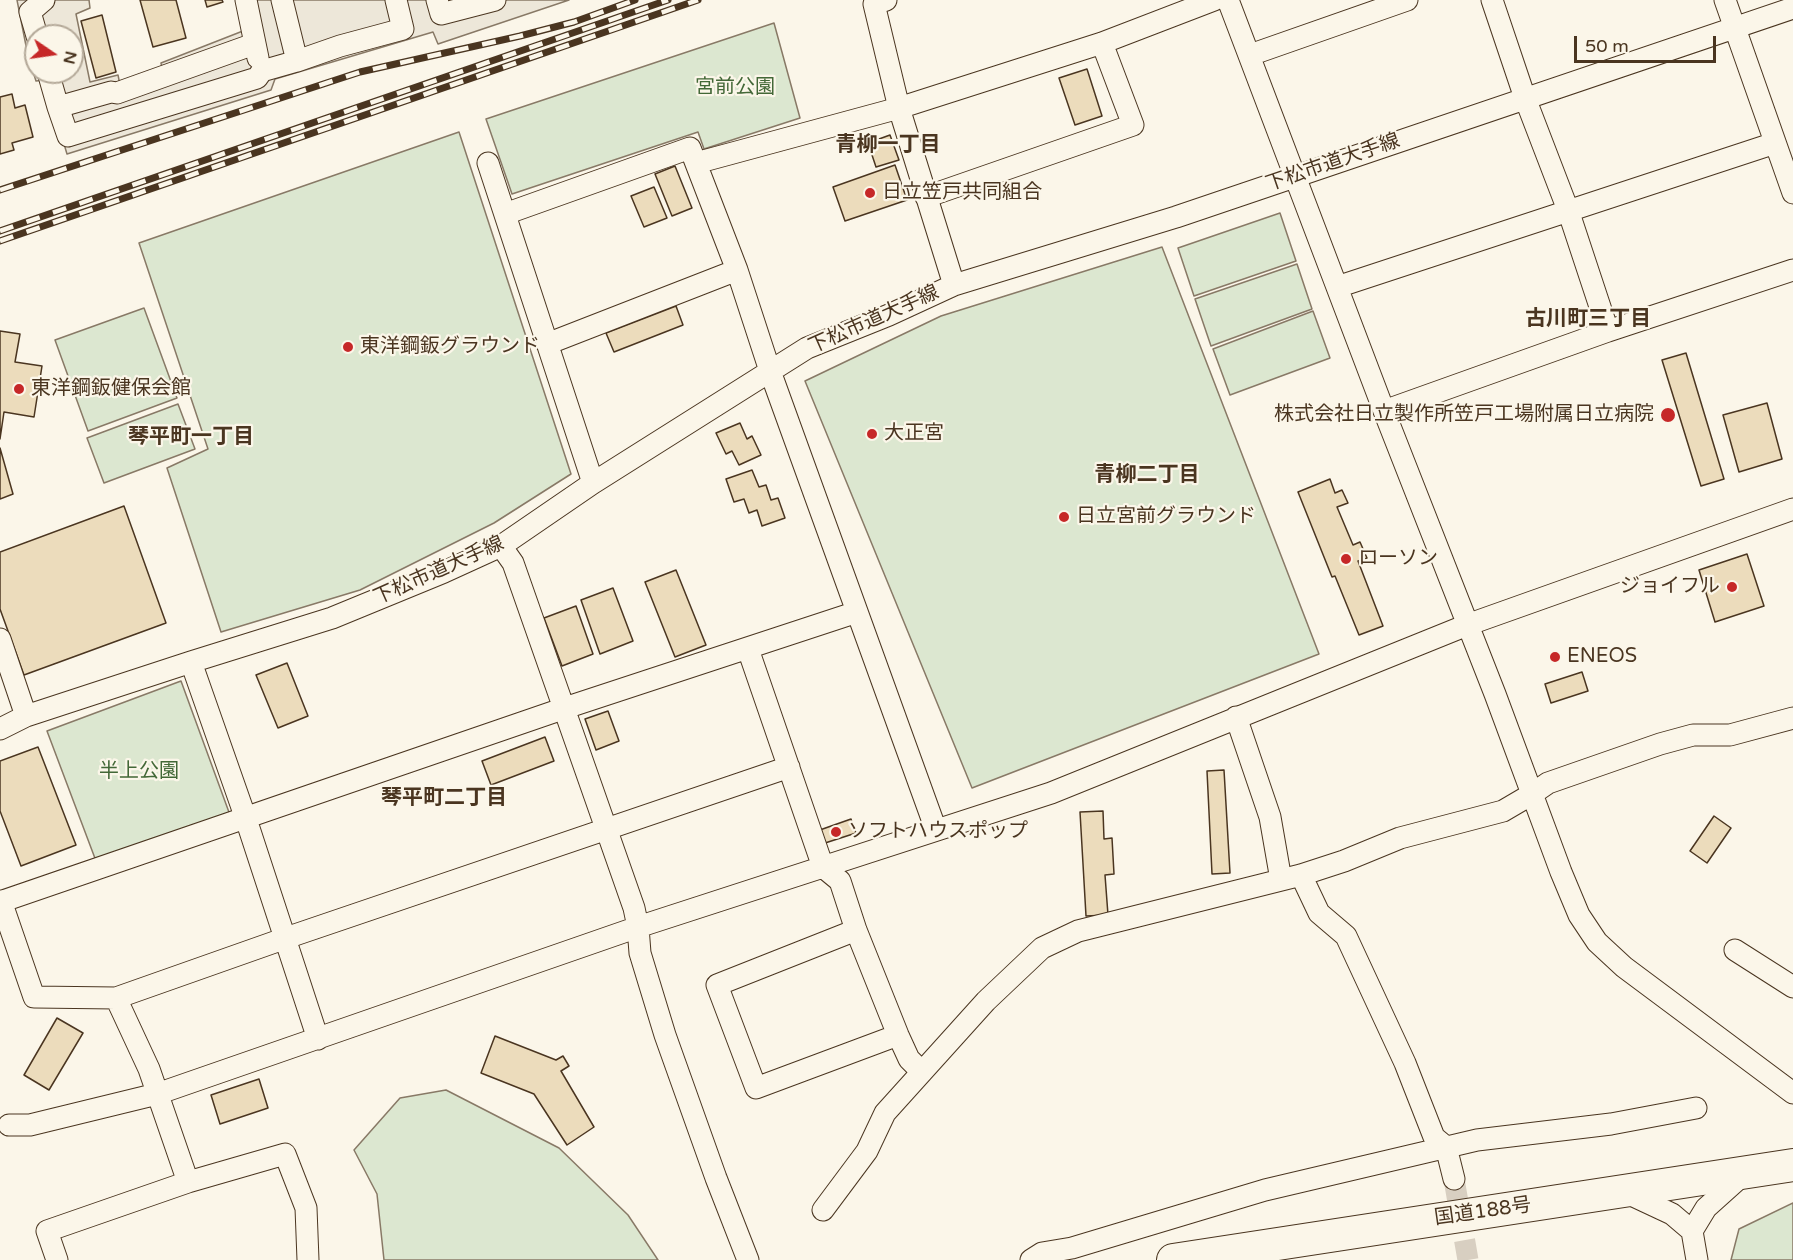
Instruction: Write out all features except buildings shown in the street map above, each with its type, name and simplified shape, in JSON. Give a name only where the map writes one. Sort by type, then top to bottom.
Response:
[{"type":"highway","name":"国道188号","points":[[1173,1260],[1793,1165]]},
{"type":"street","points":[[34,24],[30,12],[44,0]]},
{"type":"street","points":[[246,0],[254,44],[262,70]]},
{"type":"street","points":[[282,0],[297,61]]},
{"type":"street","points":[[51,84],[68,136],[257,78],[262,70],[403,29],[396,0]]},
{"type":"street","points":[[437,0],[441,14],[495,0]]},
{"type":"street","points":[[886,0],[874,4],[899,108],[954,285]]},
{"type":"street","points":[[696,163],[899,108],[1102,43],[1214,0]]},
{"type":"street","points":[[1228,0],[1579,915],[1597,942],[1624,967],[1793,1093]]},
{"type":"street","points":[[1250,55],[1407,0]]},
{"type":"street","points":[[1492,0],[1525,98],[1568,210],[1608,331]]},
{"type":"street","points":[[1725,0],[1793,193]]},
{"type":"street","name":"下松市道大手線","points":[[0,729],[26,716],[332,618],[501,546],[593,483],[807,348],[890,315],[954,285],[1176,217],[1793,8]]},
{"type":"street","points":[[926,196],[1133,125],[1102,43]]},
{"type":"street","points":[[58,107],[111,92],[117,93],[254,44]]},
{"type":"street","points":[[1337,287],[1775,143]]},
{"type":"street","points":[[505,214],[690,148],[736,270],[770,371],[936,830]]},
{"type":"street","points":[[488,163],[593,483]]},
{"type":"street","points":[[547,344],[736,270]]},
{"type":"street","points":[[1384,411],[1608,331],[1793,270]]},
{"type":"street","points":[[3,1125],[30,1125],[157,1094],[638,927],[1051,793],[1467,626],[1793,509]]},
{"type":"street","points":[[501,546],[513,563],[565,708],[634,908],[638,927],[639,953],[665,1035],[748,1260]]},
{"type":"street","points":[[789,767],[116,998],[34,997],[0,902],[245,816],[858,612]]},
{"type":"street","points":[[0,639],[26,716]]},
{"type":"street","points":[[748,650],[823,867],[840,881],[856,930],[898,1035],[909,1059],[922,1072]]},
{"type":"street","points":[[191,662],[245,816],[318,1039]]},
{"type":"street","points":[[1236,717],[1291,878],[1319,913],[1346,936],[1405,1063],[1434,1137],[1446,1147],[1454,1179]]},
{"type":"street","points":[[823,1210],[867,1151],[885,1113],[986,1001],[1042,948],[1078,931],[1291,878],[1344,861],[1400,838],[1503,810],[1548,783],[1660,744],[1693,735],[1730,735],[1793,718]]},
{"type":"street","points":[[856,930],[717,985],[756,1088],[898,1035]]},
{"type":"street","points":[[1735,950],[1793,987]]},
{"type":"street","points":[[116,998],[149,1069],[188,1182]]},
{"type":"street","points":[[1031,1260],[1042,1253],[1072,1248],[1265,1190],[1446,1147],[1477,1140],[1611,1124],[1696,1108]]},
{"type":"street","points":[[57,1260],[47,1231],[188,1182],[285,1154],[295,1174],[306,1208],[308,1260]]},
{"type":"street","points":[[1697,1260],[1692,1231],[1706,1208],[1745,1172]]},
{"type":"street","points":[[1625,1192],[1671,1214],[1692,1231]]},
{"type":"green space","name":"宮前公園","points":[[774,23],[800,118],[704,149],[698,132],[512,194],[486,119]]},
{"type":"green space","points":[[459,132],[571,474],[494,523],[360,590],[221,632],[167,468],[208,449],[139,243]]},
{"type":"green space","points":[[1280,213],[1296,261],[1194,296],[1178,248]]},
{"type":"green space","name":"日立宮前グラウンド","points":[[1162,247],[1319,654],[972,788],[805,381],[941,316]]},
{"type":"green space","points":[[1297,264],[1312,309],[1211,346],[1195,299]]},
{"type":"green space","points":[[144,308],[177,398],[88,431],[55,340]]},
{"type":"green space","points":[[1313,311],[1330,358],[1230,395],[1213,349]]},
{"type":"green space","points":[[178,404],[195,449],[104,483],[87,438]]},
{"type":"green space","name":"半上公園","points":[[181,681],[230,815],[96,861],[47,731]]},
{"type":"green space","points":[[446,1090],[559,1148],[628,1215],[658,1260],[384,1260],[377,1194],[354,1150],[400,1098]]},
{"type":"green space","points":[[1793,1203],[1793,1260],[1731,1260],[1739,1229]]},
{"type":"shaded area","points":[[17,0],[89,0],[90,8],[76,14],[78,24],[24,24],[24,36]]},
{"type":"shaded area","points":[[241,0],[569,0],[438,44],[433,32],[275,79],[271,90],[67,154],[46,84],[84,84],[84,53],[90,82],[118,75],[120,85],[163,72],[161,63],[248,29]]},
{"type":"tunnel","points":[[1454,1179],[1468,1260]]},
{"type":"railway","points":[[0,190],[360,72],[574,22],[635,0]]},
{"type":"railway","points":[[0,231],[668,0]]},
{"type":"railway","points":[[0,241],[698,0]]},
{"type":"place","name":"日立笠戸共同組合","points":[[870,193]]},
{"type":"place","name":"東洋鋼鈑グラウンド","points":[[348,347]]},
{"type":"place","name":"東洋鋼鈑健保会館","points":[[19,389]]},
{"type":"place","name":"株式会社日立製作所笠戸工場附属日立病院","points":[[1668,415]]},
{"type":"place","name":"大正宮","points":[[872,434]]},
{"type":"place","name":"日立宮前グラウンド","points":[[1064,517]]},
{"type":"place","name":"ローソン","points":[[1346,559]]},
{"type":"place","name":"ジョイフル","points":[[1732,587]]},
{"type":"place","name":"ENEOS","points":[[1555,657]]},
{"type":"place","name":"ソフトハウスポップ","points":[[836,832]]},
{"type":"district","name":"青柳一丁目","points":[[888,145]]},
{"type":"district","name":"古川町三丁目","points":[[1588,319]]},
{"type":"district","name":"琴平町一丁目","points":[[191,437]]},
{"type":"district","name":"青柳二丁目","points":[[1147,475]]},
{"type":"district","name":"琴平町二丁目","points":[[444,798]]}]
